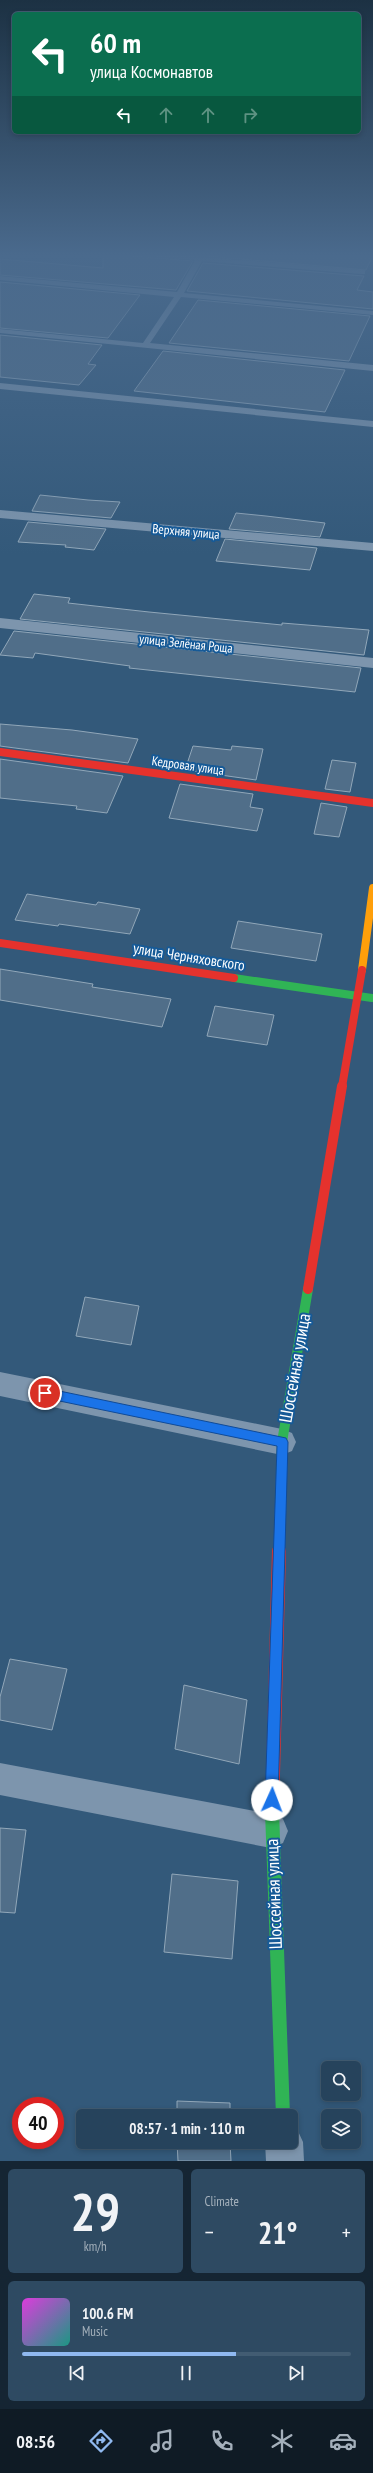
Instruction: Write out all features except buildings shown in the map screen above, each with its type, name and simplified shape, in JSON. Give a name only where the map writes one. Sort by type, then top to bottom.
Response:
[{"type":"street","name":"Верхняя улица","points":[[0,514],[373,547]]},
{"type":"street","name":"улица Зелёная Роща","points":[[0,623],[373,663]]},
{"type":"street","name":"Кедровая улица","points":[[0,752],[373,804]]},
{"type":"street","name":"Шоссейная улица","points":[[283,2109],[271,1831],[282,1442],[359,996],[373,888]]},
{"type":"street","name":"улица Черняховского","points":[[0,943],[373,999]]},
{"type":"street","points":[[0,1384],[282,1442]]},
{"type":"street","points":[[0,1779],[271,1831]]},
{"type":"street","points":[[284,2149],[285,2161]]},
{"type":"lane","points":[[233,354],[373,368]]},
{"type":"lane","points":[[0,386],[373,424]]},
{"type":"traffic: fast","points":[[234,978],[372,998]]},
{"type":"traffic: fast","points":[[280,1521],[282,1442],[308,1289]]},
{"type":"traffic: fast","points":[[272,1811],[283,2109]]},
{"type":"traffic: slow","points":[[362,970],[373,888]]},
{"type":"traffic: jam","points":[[0,752],[373,803]]},
{"type":"traffic: jam","points":[[0,943],[234,978]]},
{"type":"traffic: jam","points":[[308,1289],[362,970]]},
{"type":"traffic: jam","points":[[272,1811],[280,1521]]},
{"type":"route","points":[[45,1393],[282,1442],[272,1800]]}]
